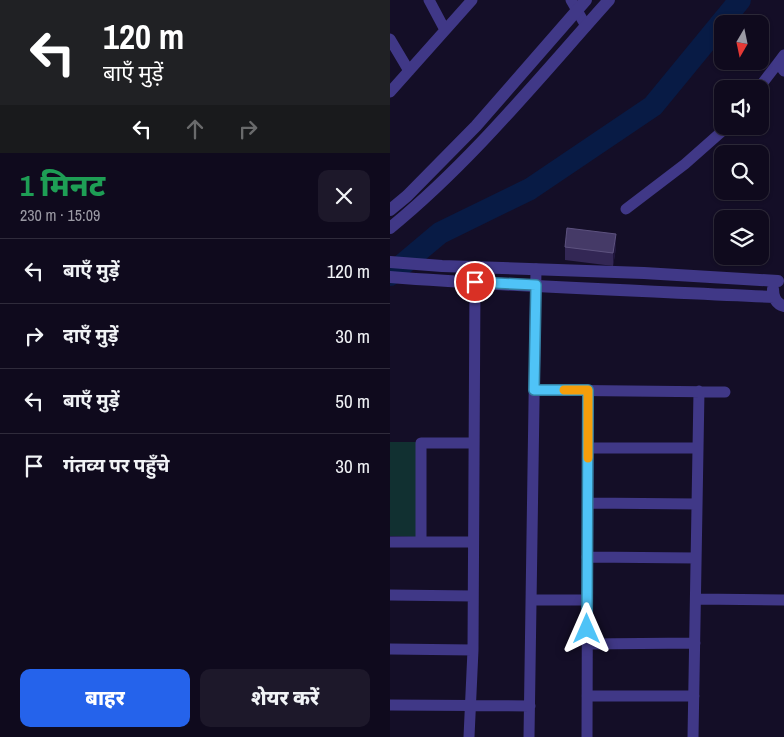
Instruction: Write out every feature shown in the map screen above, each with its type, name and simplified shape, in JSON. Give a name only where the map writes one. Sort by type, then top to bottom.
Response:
[{"type":"street","points":[[428,0],[446,30]]},
{"type":"street","points":[[390,92],[472,0]]},
{"type":"street","points":[[390,210],[476,126],[574,5],[586,0]]},
{"type":"street","points":[[390,228],[414,209],[484,139],[609,0]]},
{"type":"street","points":[[574,5],[586,26]]},
{"type":"street","points":[[390,39],[409,71]]},
{"type":"street","points":[[766,80],[782,63]]},
{"type":"street","points":[[626,208],[685,164],[718,135]]},
{"type":"street","points":[[390,262],[442,266],[781,278]]},
{"type":"street","points":[[529,737],[536,269]]},
{"type":"street","points":[[390,277],[774,296]]},
{"type":"street","points":[[781,278],[775,284],[773,291],[777,303],[784,306]]},
{"type":"street","points":[[469,737],[473,596],[475,282]]},
{"type":"street","points":[[534,390],[725,392]]},
{"type":"street","points":[[587,737],[588,390]]},
{"type":"street","points":[[694,737],[699,391]]},
{"type":"street","points":[[421,542],[422,443],[474,443]]},
{"type":"street","points":[[588,448],[698,448]]},
{"type":"street","points":[[588,503],[697,504]]},
{"type":"street","points":[[390,542],[473,542]]},
{"type":"street","points":[[587,557],[696,558]]},
{"type":"street","points":[[390,595],[473,596]]},
{"type":"street","points":[[696,599],[784,600]]},
{"type":"street","points":[[531,600],[587,600]]},
{"type":"street","points":[[587,644],[695,643]]},
{"type":"street","points":[[390,649],[472,650]]},
{"type":"street","points":[[587,696],[694,696]]},
{"type":"street","points":[[390,705],[530,706]]},
{"type":"green space","points":[[390,442],[416,442],[416,537],[390,536]]},
{"type":"building","points":[[567,228],[616,234],[613,253],[565,247]]},
{"type":"waterway","points":[[390,275],[440,233],[530,189],[653,106],[740,0]]},
{"type":"slow traffic","points":[[564,390],[588,390],[588,458]]},
{"type":"route","points":[[475,282],[536,285],[534,390],[588,390],[587,629]]}]
